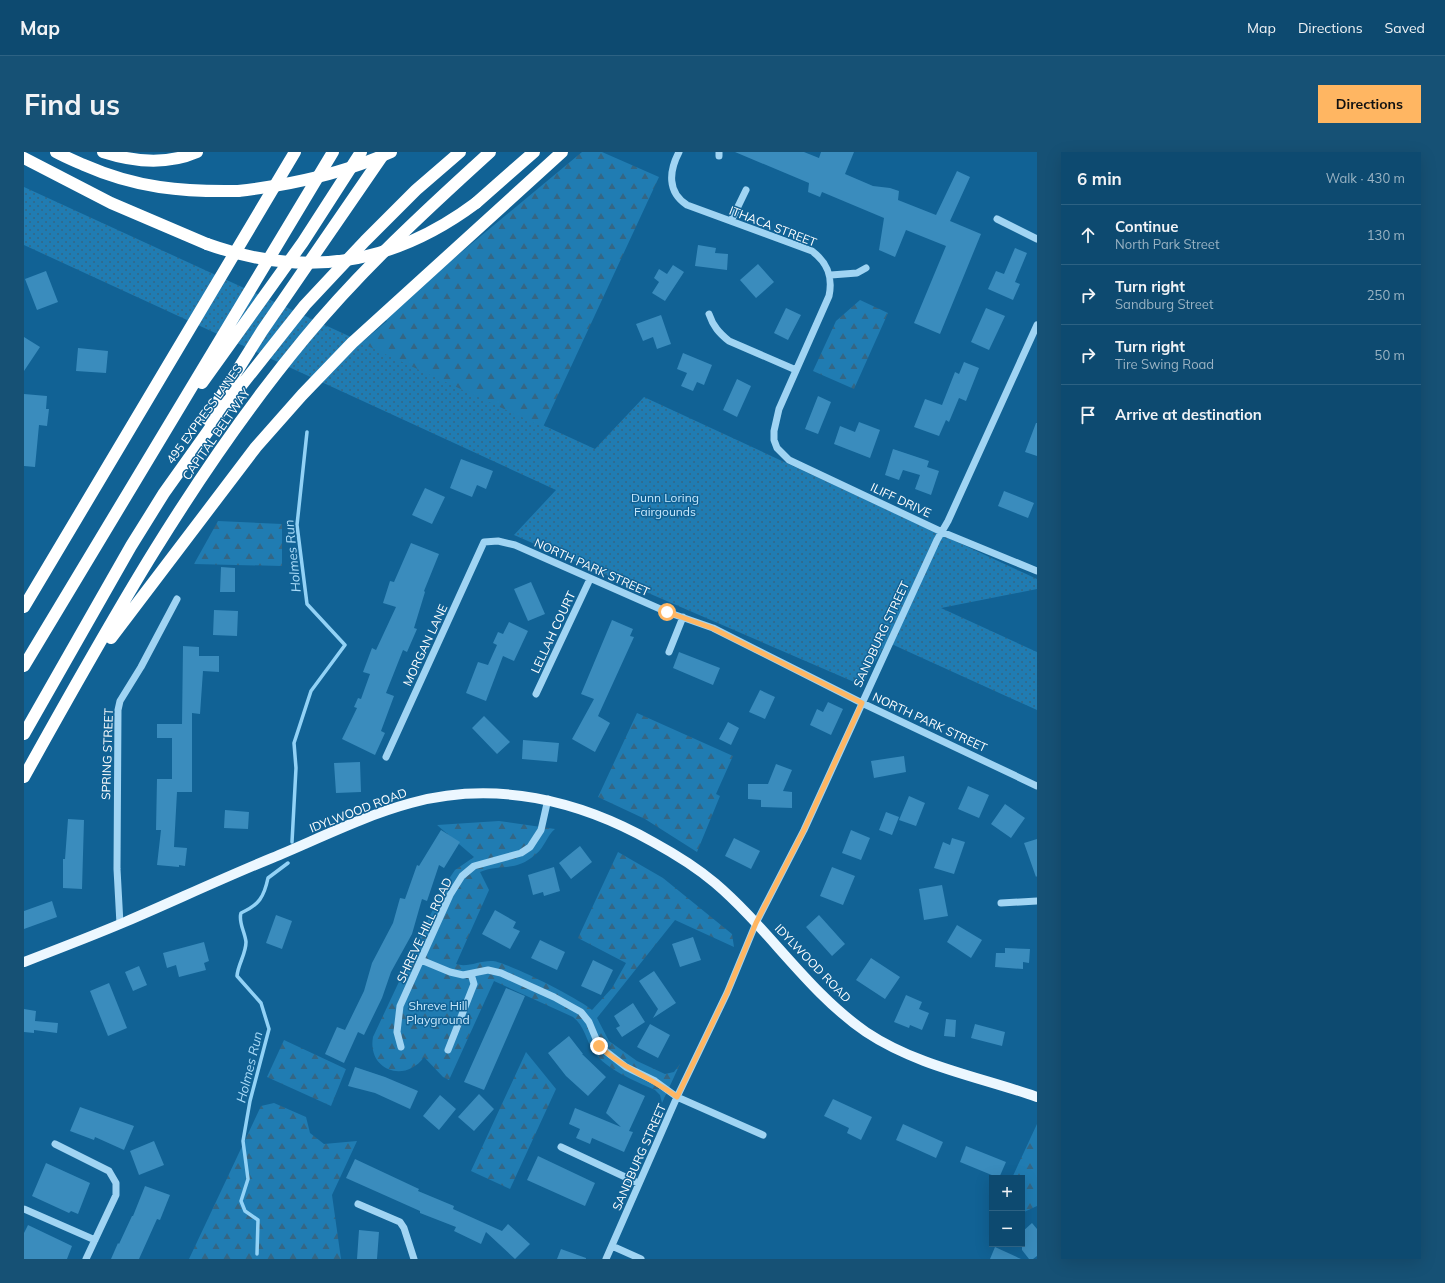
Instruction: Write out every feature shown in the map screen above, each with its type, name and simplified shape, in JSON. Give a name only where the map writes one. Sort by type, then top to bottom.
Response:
[{"type":"highway","points":[[56,152],[102,173],[149,186],[196,192],[238,191],[279,186],[316,178],[349,168],[392,152]]},
{"type":"highway","points":[[103,152],[129,159],[150,161],[175,159],[197,152]]},
{"type":"highway","points":[[24,607],[295,152]]},
{"type":"highway","name":"495 EXPRESS LANES","points":[[24,666],[333,152]]},
{"type":"highway","points":[[153,451],[303,242],[361,152]]},
{"type":"highway","points":[[164,493],[262,331],[385,152]]},
{"type":"highway","name":"495 EXPRESS LANES","points":[[24,734],[131,546],[164,493],[233,396],[305,305],[416,190],[460,152]]},
{"type":"highway","name":"CAPITAL BELTWAY","points":[[24,777],[71,693],[167,533],[210,465],[262,392],[304,338],[350,287],[422,214],[490,152]]},
{"type":"highway","points":[[24,158],[111,203],[207,244],[230,252],[276,262],[322,264],[347,261],[377,254],[417,239],[443,226],[476,203],[534,152]]},
{"type":"highway","points":[[71,693],[159,572],[242,466],[302,395],[352,343],[562,152]]},
{"type":"main road","name":"IDYLWOOD ROAD","points":[[24,962],[120,924],[324,836],[389,810],[412,803],[470,793],[523,795],[548,799],[610,820],[666,849],[716,884],[756,923],[823,996],[867,1032],[890,1046],[914,1057],[1037,1097]]},
{"type":"street","name":"ITHACA STREET","points":[[679,152],[671,173],[672,184],[679,199],[687,205],[812,251],[827,265],[830,275]]},
{"type":"street","points":[[731,221],[746,190]]},
{"type":"street","points":[[998,219],[1037,239]]},
{"type":"street","points":[[709,314],[712,323],[729,341],[796,370],[829,296],[831,286],[830,275],[857,273],[866,268]]},
{"type":"street","name":"SANDBURG STREET","points":[[606,1259],[677,1097],[727,993],[756,923],[804,830],[1037,325]]},
{"type":"street","name":"ILIFF DRIVE","points":[[796,370],[779,409],[774,431],[774,440],[777,448],[789,460],[942,532],[1037,571]]},
{"type":"street","name":"NORTH PARK STREET","points":[[484,542],[498,541],[510,543],[590,579],[683,618],[712,628],[862,703],[1037,786]]},
{"type":"street","name":"MORGAN LANE","points":[[386,757],[484,542]]},
{"type":"street","name":"LELLAH COURT","points":[[536,694],[590,579]]},
{"type":"street","name":"SPRING STREET","points":[[120,924],[117,869],[118,710],[120,701],[141,667],[178,599]]},
{"type":"street","points":[[668,652],[683,618]]},
{"type":"street","name":"SHREVE HILL ROAD","points":[[401,1047],[397,1032],[398,1013],[450,895],[462,876],[474,866],[521,853],[530,847],[541,830],[548,799]]},
{"type":"street","points":[[1001,903],[1037,901]]},
{"type":"street","points":[[421,960],[450,972],[464,975],[488,970],[501,973],[554,997],[581,1012],[589,1022],[599,1046],[626,1067],[660,1084],[677,1097],[763,1135]]},
{"type":"street","points":[[448,1050],[474,984],[471,974]]},
{"type":"street","points":[[55,1144],[109,1171],[116,1183],[116,1195],[86,1259]]},
{"type":"street","points":[[561,1148],[638,1183]]},
{"type":"street","points":[[358,1204],[400,1222],[404,1228],[414,1259]]},
{"type":"street","points":[[24,1209],[95,1240]]},
{"type":"street","points":[[612,1246],[641,1259]]},
{"type":"green space","points":[[582,152],[602,152],[659,177],[543,427],[361,343],[387,321],[382,318]]},
{"type":"green space","name":"Dunn Loring Fairgounds","points":[[24,187],[595,449],[644,397],[1037,579],[1037,589],[941,608],[1037,652],[1037,710],[887,642],[861,685],[514,535],[556,490],[24,245]]},
{"type":"green space","points":[[860,300],[888,313],[854,389],[813,371],[836,321]]},
{"type":"green space","points":[[218,521],[282,524],[282,566],[194,564]]},
{"type":"green space","points":[[637,713],[733,756],[716,794],[720,796],[697,852],[645,819],[598,797]]},
{"type":"green space","name":"Shreve Hill Playground","points":[[499,821],[555,829],[539,851],[528,860],[515,866],[488,869],[480,872],[489,890],[456,964],[465,965],[488,961],[501,963],[544,982],[574,998],[592,1010],[612,988],[626,963],[578,938],[618,852],[663,878],[732,934],[734,947],[675,920],[597,1018],[609,1041],[637,1061],[665,1074],[674,1072],[680,1064],[662,1103],[660,1095],[655,1090],[614,1070],[606,1064],[591,1048],[583,1029],[573,1017],[494,981],[449,1080],[443,1077],[424,1057],[416,1065],[407,1070],[398,1071],[389,1070],[381,1065],[376,1058],[373,1048],[373,1037],[444,886],[455,870],[474,857],[437,825]]},
{"type":"green space","points":[[284,1040],[346,1069],[331,1106],[267,1077]]},
{"type":"green space","points":[[526,1052],[556,1089],[510,1189],[471,1171]]},
{"type":"green space","points":[[274,1103],[306,1117],[310,1133],[324,1144],[357,1141],[332,1195],[341,1259],[189,1259],[261,1106]]},
{"type":"green space","points":[[1037,1124],[1037,1206],[1025,1212],[1025,1175],[1013,1175]]},
{"type":"building","points":[[735,152],[804,152],[819,158],[821,152],[854,152],[845,174],[873,186],[890,188],[899,191],[898,200],[936,215],[957,171],[970,177],[950,221],[981,234],[940,334],[914,323],[946,246],[906,230],[895,257],[879,250],[884,218],[822,192],[820,197],[808,192],[809,183]]},
{"type":"building","points":[[698,245],[716,248],[715,253],[728,254],[727,270],[695,266]]},
{"type":"building","points":[[1015,248],[1027,253],[1015,282],[1020,284],[1013,300],[988,289],[996,271],[1004,274]]},
{"type":"building","points":[[758,264],[774,282],[756,298],[740,280]]},
{"type":"building","points":[[673,265],[684,272],[665,301],[652,293],[659,282],[654,278],[659,269],[667,274]]},
{"type":"building","points":[[46,271],[58,302],[37,310],[25,279]]},
{"type":"building","points":[[786,308],[801,315],[788,340],[774,333]]},
{"type":"building","points":[[986,308],[1005,316],[989,350],[971,342]]},
{"type":"building","points":[[661,315],[671,344],[657,349],[653,337],[643,341],[636,324]]},
{"type":"building","points":[[24,337],[40,347],[24,371]]},
{"type":"building","points":[[78,348],[108,351],[106,373],[76,371]]},
{"type":"building","points":[[683,353],[712,365],[704,385],[697,382],[693,391],[681,386],[687,373],[677,369]]},
{"type":"building","points":[[964,362],[979,368],[966,401],[959,398],[949,422],[946,420],[939,436],[914,427],[925,399],[942,405],[955,372],[959,374]]},
{"type":"building","points":[[737,379],[751,386],[737,417],[723,410]]},
{"type":"building","points":[[24,394],[47,396],[46,409],[49,409],[47,426],[39,425],[35,467],[24,466]]},
{"type":"building","points":[[818,396],[831,402],[818,434],[805,429]]},
{"type":"building","points":[[859,422],[880,430],[870,458],[834,444],[840,426],[855,432]]},
{"type":"building","points":[[1037,423],[1037,456],[1025,452]]},
{"type":"building","points":[[893,449],[929,461],[927,467],[939,471],[931,495],[915,489],[920,475],[903,470],[899,480],[885,475]]},
{"type":"building","points":[[461,459],[493,471],[486,489],[477,485],[472,497],[450,488]]},
{"type":"building","points":[[425,488],[445,497],[432,524],[412,515]]},
{"type":"building","points":[[1004,491],[1034,503],[1028,518],[998,506]]},
{"type":"building","points":[[411,543],[439,554],[424,591],[425,592],[414,628],[417,629],[407,652],[403,650],[386,693],[394,696],[381,731],[385,733],[375,755],[342,739],[357,708],[354,707],[358,698],[361,699],[370,674],[363,672],[372,648],[376,650],[396,607],[383,603],[390,581],[394,582]]},
{"type":"building","points":[[221,567],[235,568],[235,592],[220,592]]},
{"type":"building","points":[[531,582],[545,614],[528,621],[514,589]]},
{"type":"building","points":[[214,610],[238,611],[237,636],[213,635]]},
{"type":"building","points":[[612,620],[633,629],[630,636],[634,637],[598,716],[610,723],[595,752],[572,739],[594,699],[581,694]]},
{"type":"building","points":[[509,622],[528,631],[514,661],[503,656],[486,701],[466,693],[478,662],[488,665],[497,645],[493,643],[498,632],[503,634]]},
{"type":"building","points":[[183,646],[199,647],[199,656],[219,656],[219,672],[203,671],[200,714],[192,713],[192,792],[177,792],[174,847],[187,848],[185,866],[179,865],[179,867],[157,865],[161,830],[156,830],[157,779],[172,779],[172,738],[157,738],[157,724],[182,724]]},
{"type":"building","points":[[679,652],[720,668],[713,685],[673,668]]},
{"type":"building","points":[[760,690],[775,697],[765,719],[749,712]]},
{"type":"building","points":[[828,702],[843,709],[831,735],[810,725],[817,709],[823,712]]},
{"type":"building","points":[[484,716],[510,742],[497,754],[472,728]]},
{"type":"building","points":[[728,722],[739,728],[731,745],[719,739]]},
{"type":"building","points":[[523,740],[559,743],[557,762],[522,759]]},
{"type":"building","points":[[904,756],[906,772],[874,778],[871,761]]},
{"type":"building","points":[[360,762],[361,792],[336,793],[334,763]]},
{"type":"building","points":[[776,764],[792,770],[783,791],[792,792],[792,808],[761,807],[761,800],[748,799],[748,784],[768,784]]},
{"type":"building","points":[[968,786],[989,795],[979,818],[958,809]]},
{"type":"building","points":[[909,796],[925,803],[916,826],[899,820]]},
{"type":"building","points":[[1005,804],[1025,818],[1011,838],[991,824]]},
{"type":"building","points":[[225,810],[249,812],[248,829],[224,828]]},
{"type":"building","points":[[886,812],[899,817],[892,835],[879,830]]},
{"type":"building","points":[[68,819],[84,820],[82,889],[63,888],[63,859],[65,859]]},
{"type":"building","points":[[441,830],[460,842],[444,868],[439,865],[427,901],[422,899],[412,934],[391,972],[382,998],[364,1035],[358,1032],[344,1063],[325,1054],[337,1027],[345,1030],[364,991],[372,963],[393,923],[400,898],[405,899],[417,865],[419,866]]},
{"type":"building","points":[[851,830],[870,838],[861,860],[842,853]]},
{"type":"building","points":[[734,838],[760,851],[751,869],[725,856]]},
{"type":"building","points":[[952,838],[965,842],[954,874],[934,868],[943,842],[950,845]]},
{"type":"building","points":[[1037,839],[1037,876],[1036,877],[1024,843]]},
{"type":"building","points":[[580,846],[592,862],[571,879],[559,863]]},
{"type":"building","points":[[554,867],[560,891],[544,896],[543,892],[533,895],[528,875]]},
{"type":"building","points":[[832,867],[855,876],[843,905],[820,896]]},
{"type":"building","points":[[942,885],[948,916],[924,920],[919,889]]},
{"type":"building","points":[[52,901],[57,917],[24,929],[24,911]]},
{"type":"building","points":[[495,910],[516,922],[513,928],[520,931],[510,949],[482,934]]},
{"type":"building","points":[[276,915],[292,921],[282,949],[266,943]]},
{"type":"building","points":[[819,915],[845,944],[832,956],[806,927]]},
{"type":"building","points":[[957,925],[982,940],[971,958],[947,942]]},
{"type":"building","points":[[693,937],[701,960],[680,967],[672,944]]},
{"type":"building","points":[[540,940],[565,952],[557,970],[531,958]]},
{"type":"building","points":[[204,942],[209,961],[204,963],[206,970],[179,977],[176,965],[167,968],[163,953]]},
{"type":"building","points":[[1005,948],[1030,949],[1029,963],[1023,962],[1023,969],[995,967],[996,953],[1005,953]]},
{"type":"building","points":[[871,958],[900,977],[885,999],[856,980]]},
{"type":"building","points":[[593,960],[613,970],[601,995],[581,986]]},
{"type":"building","points":[[139,966],[147,985],[133,991],[125,972]]},
{"type":"building","points":[[654,971],[676,1003],[653,1018],[658,1009],[639,981]]},
{"type":"building","points":[[109,983],[127,1028],[108,1036],[90,991]]},
{"type":"building","points":[[506,988],[525,996],[484,1090],[464,1082]]},
{"type":"building","points":[[906,995],[922,1002],[919,1009],[929,1013],[922,1030],[910,1025],[909,1028],[894,1022]]},
{"type":"building","points":[[633,1003],[645,1022],[622,1037],[616,1028],[620,1026],[614,1016]]},
{"type":"building","points":[[24,1009],[36,1011],[35,1021],[58,1023],[57,1033],[34,1030],[34,1033],[24,1032]]},
{"type":"building","points":[[946,1019],[956,1020],[955,1037],[944,1036]]},
{"type":"building","points":[[650,1024],[670,1035],[658,1058],[637,1047]]},
{"type":"building","points":[[975,1024],[1005,1032],[1002,1046],[971,1038]]},
{"type":"building","points":[[569,1036],[582,1054],[606,1077],[588,1096],[566,1076],[548,1053]]},
{"type":"building","points":[[355,1067],[385,1077],[418,1091],[410,1109],[375,1093],[348,1086]]},
{"type":"building","points":[[619,1084],[645,1096],[629,1131],[633,1132],[624,1152],[592,1138],[590,1144],[576,1138],[580,1129],[569,1124],[575,1108],[621,1127],[606,1113]]},
{"type":"building","points":[[479,1094],[494,1109],[474,1131],[458,1117]]},
{"type":"building","points":[[440,1095],[456,1109],[439,1130],[423,1116]]},
{"type":"building","points":[[833,1099],[872,1117],[861,1140],[847,1133],[849,1128],[824,1116]]},
{"type":"building","points":[[80,1107],[134,1126],[124,1150],[95,1137],[94,1140],[70,1131]]},
{"type":"building","points":[[903,1124],[943,1142],[936,1158],[896,1140]]},
{"type":"building","points":[[154,1141],[164,1165],[139,1175],[130,1151]]},
{"type":"building","points":[[966,1146],[1006,1162],[1000,1175],[992,1175],[960,1162]]},
{"type":"building","points":[[538,1156],[595,1183],[585,1206],[527,1180]]},
{"type":"building","points":[[355,1159],[419,1189],[418,1191],[454,1206],[453,1209],[502,1231],[508,1224],[530,1244],[515,1259],[486,1232],[481,1244],[454,1231],[456,1227],[420,1213],[420,1211],[346,1178]]},
{"type":"building","points":[[46,1163],[90,1183],[78,1214],[71,1211],[69,1213],[32,1196]]},
{"type":"building","points":[[145,1186],[170,1195],[160,1220],[157,1219],[139,1259],[111,1259],[133,1216]]},
{"type":"building","points":[[1032,1223],[1037,1229],[1037,1256],[1033,1259],[1029,1259],[1022,1250],[1022,1247],[1025,1247],[1025,1229]]},
{"type":"building","points":[[28,1225],[72,1246],[67,1259],[24,1259],[24,1233]]},
{"type":"building","points":[[359,1230],[379,1232],[377,1259],[357,1259]]},
{"type":"building","points":[[995,1247],[1021,1259],[990,1259]]},
{"type":"building","points":[[561,1249],[586,1258],[586,1259],[557,1259]]},
{"type":"waterway","name":"Holmes Run","points":[[292,842],[296,768],[294,743],[311,691],[345,645],[307,604],[297,525],[307,432]]},
{"type":"waterway","name":"Holmes Run","points":[[257,1254],[258,1220],[245,1211],[241,1201],[248,1179],[243,1141],[250,1101],[269,1029],[261,1003],[237,976],[245,951],[246,942],[240,916],[241,913],[252,907],[260,900],[265,890],[268,878],[288,863]]},
{"type":"route","points":[[599,1046],[626,1067],[655,1081],[677,1097],[727,993],[756,923],[804,830],[862,703],[712,628],[667,612]]}]
